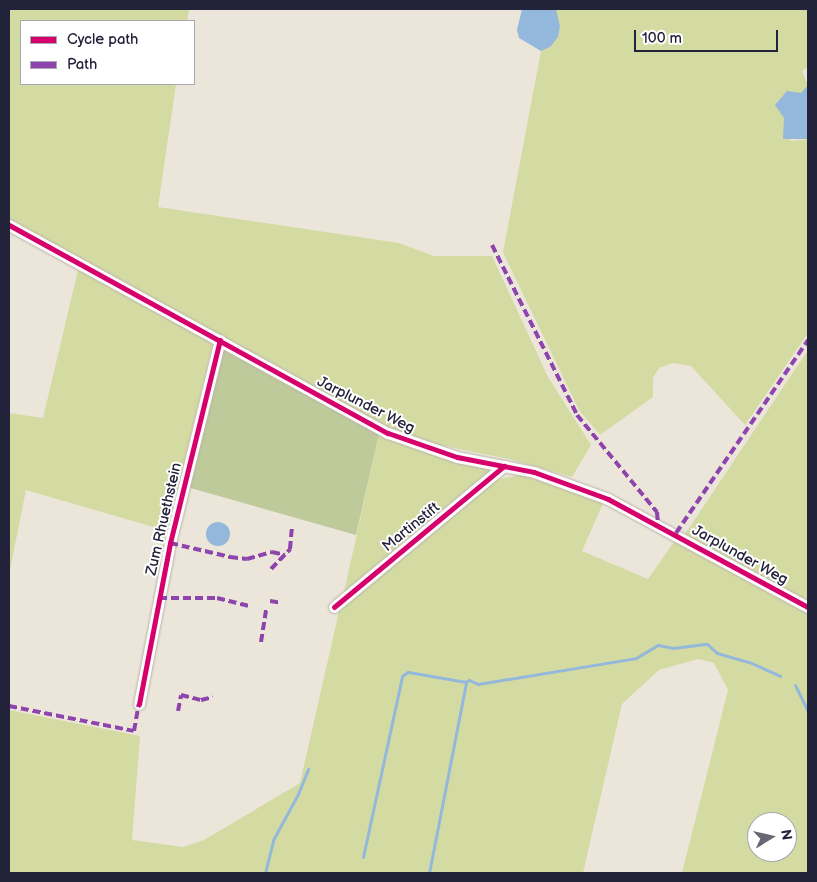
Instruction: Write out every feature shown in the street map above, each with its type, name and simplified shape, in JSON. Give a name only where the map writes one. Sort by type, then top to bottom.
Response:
[{"type":"street","name":"Jarplunder Weg","points":[[9,225],[388,433],[457,457],[562,480],[608,499],[808,607]]},
{"type":"street","name":"Zum Rhuethstein","points":[[139,704],[170,543],[220,340]]},
{"type":"street","name":"Martinstift","points":[[334,607],[504,466]]},
{"type":"green space","points":[[9,9],[189,9],[187,20],[20,20],[20,85],[176,85],[158,207],[399,243],[434,256],[492,256],[548,377],[591,445],[572,477],[509,459],[419,441],[375,421],[9,219]]},
{"type":"green space","points":[[556,9],[808,9],[808,67],[802,71],[808,85],[784,118],[791,141],[808,139],[808,333],[745,425],[691,366],[673,363],[659,368],[653,378],[653,397],[600,435],[579,410],[503,252],[541,51],[550,47]]},
{"type":"green space","points":[[78,270],[213,343],[167,531],[26,490],[9,575],[9,413],[43,418]]},
{"type":"green space","points":[[222,348],[379,434],[356,535],[187,487]]},
{"type":"green space","points":[[808,350],[808,602],[685,534]]},
{"type":"green space","points":[[379,434],[450,460],[486,467],[489,471],[344,592]]},
{"type":"green space","points":[[524,474],[604,501],[582,551],[648,579],[676,539],[808,612],[808,873],[682,873],[728,690],[714,663],[698,659],[659,670],[622,704],[583,873],[9,873],[9,710],[140,736],[132,840],[183,847],[204,840],[300,783],[340,607],[496,480]]},
{"type":"water","points":[[522,9],[556,9],[560,26],[558,37],[550,47],[541,51],[519,38],[517,30]]},
{"type":"water","points":[[808,85],[808,139],[783,139],[784,118],[775,105],[787,91],[801,93]]},
{"type":"water","points":[[218,522],[226,526],[230,534],[226,542],[218,546],[210,542],[206,534],[210,526]]},
{"type":"waterway","points":[[429,873],[466,682],[469,680],[478,684],[636,658],[658,645],[673,648],[707,644],[717,653],[749,662],[780,676]]},
{"type":"waterway","points":[[363,857],[402,676],[408,672],[466,682]]},
{"type":"waterway","points":[[795,685],[808,712]]},
{"type":"waterway","points":[[265,873],[273,840],[298,794],[308,769]]},
{"type":"marked path","points":[[492,245],[577,415],[657,512],[658,523]]},
{"type":"marked path","points":[[676,533],[808,340]]},
{"type":"marked path","points":[[271,569],[290,549],[292,527]]},
{"type":"marked path","points":[[170,543],[230,557],[247,559],[272,552],[285,555]]},
{"type":"marked path","points":[[159,598],[217,598],[248,606]]},
{"type":"marked path","points":[[270,601],[282,603]]},
{"type":"marked path","points":[[261,642],[266,609]]},
{"type":"marked path","points":[[178,711],[181,695],[201,700],[213,697]]},
{"type":"marked path","points":[[9,706],[134,731],[139,704]]},
{"type":"cycle path","points":[[9,225],[388,433],[457,457],[534,472],[608,499],[808,607]]},
{"type":"cycle path","points":[[139,704],[170,543],[220,340]]},
{"type":"cycle path","points":[[334,607],[504,466]]}]
